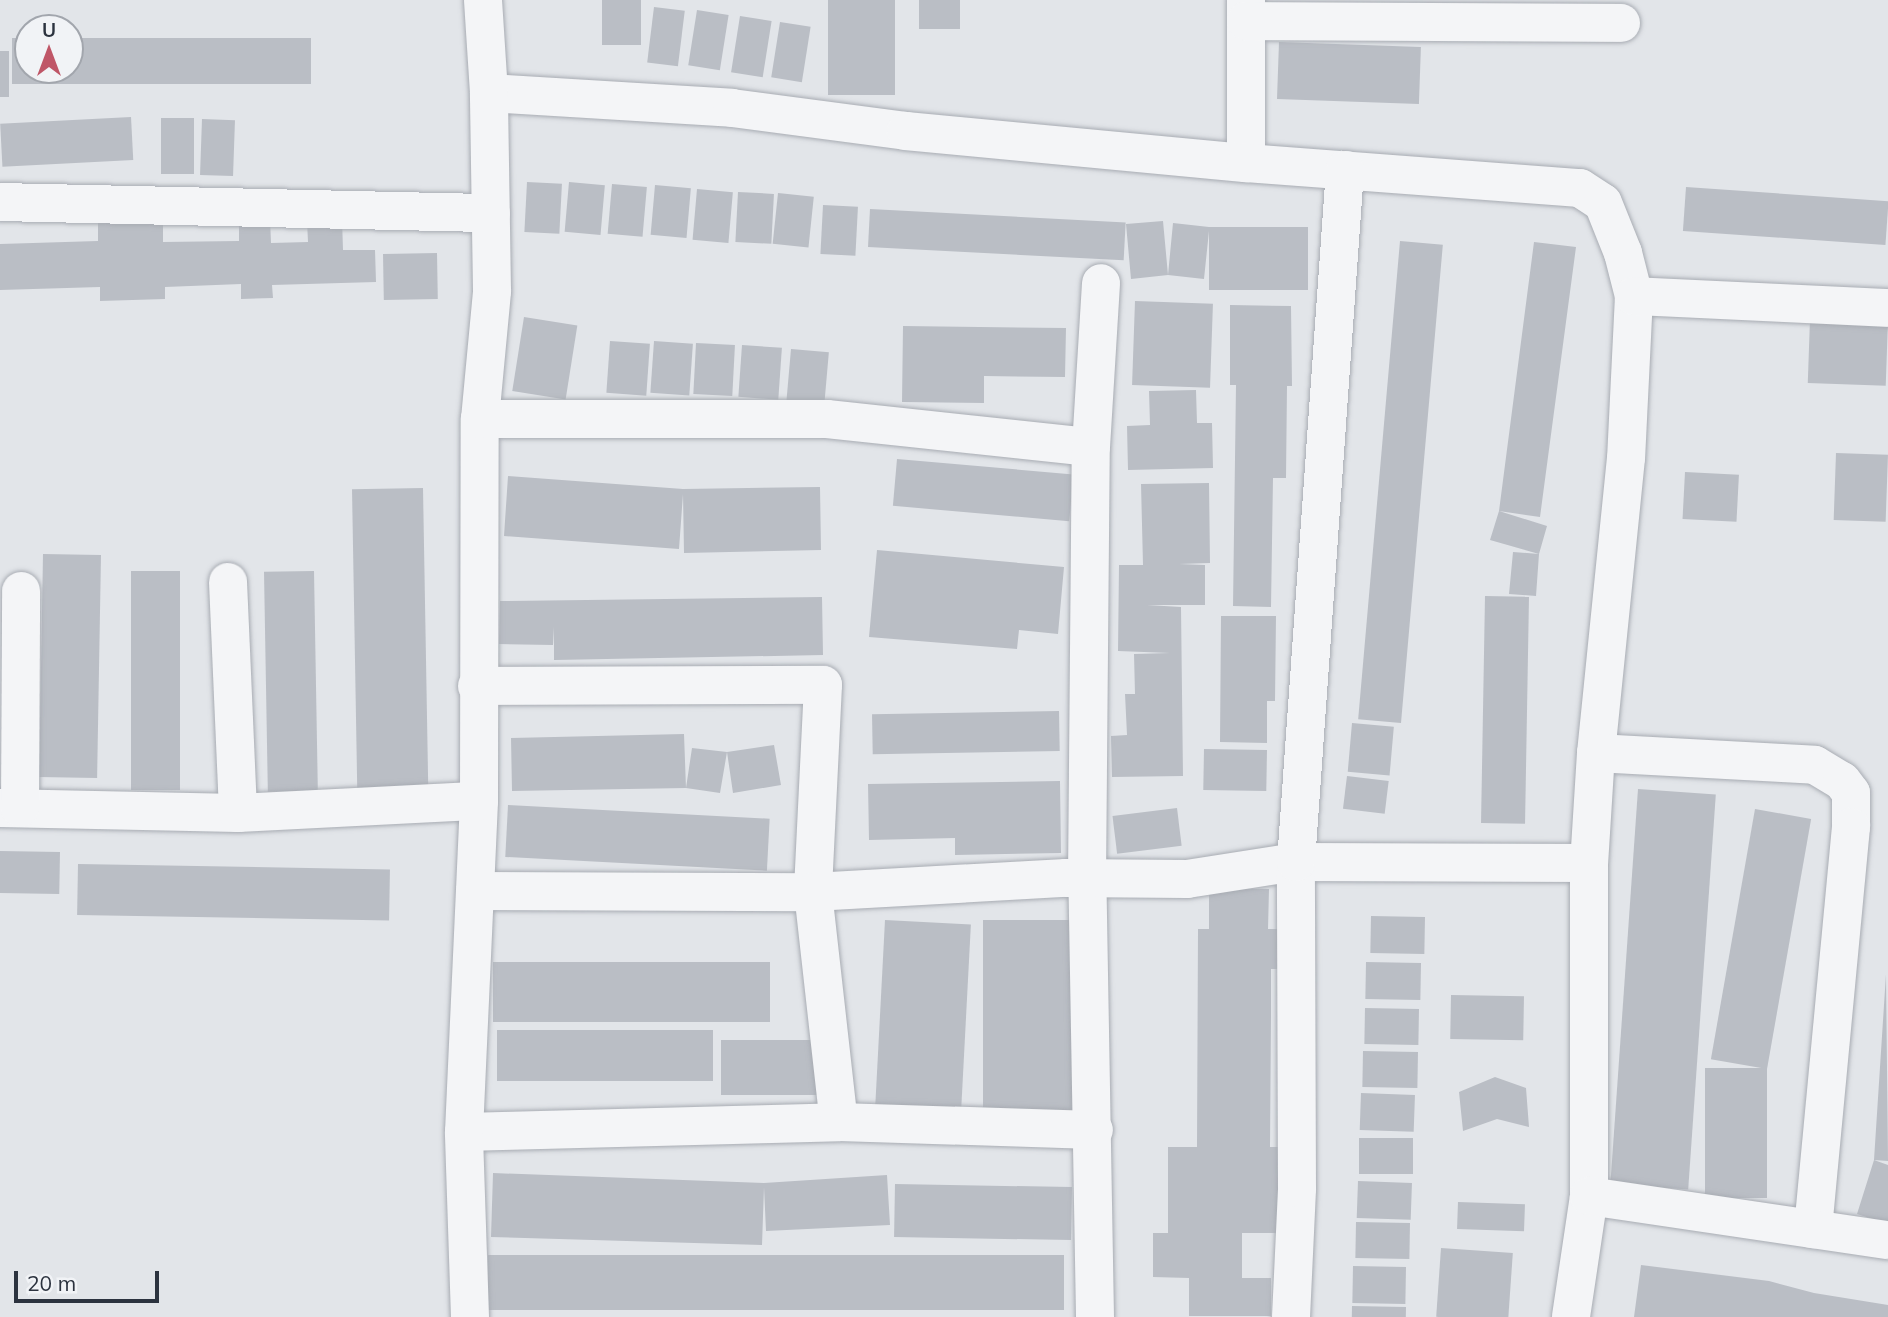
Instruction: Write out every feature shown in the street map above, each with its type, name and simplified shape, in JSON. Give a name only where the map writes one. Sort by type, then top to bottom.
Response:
[{"type":"street","points":[[470,1317],[464,1132],[479,802],[477,686],[480,419],[492,291],[489,93],[483,0]]},
{"type":"street","points":[[1246,163],[1246,11],[1621,23]]},
{"type":"street","points":[[489,93],[732,108],[905,131],[1246,163],[1580,188],[1603,203],[1623,253],[1634,296],[1626,458],[1596,753],[1589,863],[1589,1196],[1571,1317]]},
{"type":"street","points":[[1291,1317],[1297,1188],[1296,862],[1345,170]]},
{"type":"street","points":[[0,202],[491,213]]},
{"type":"street","points":[[1095,1317],[1094,1130],[1087,880],[1091,447],[1101,283]]},
{"type":"street","points":[[1634,296],[1888,308]]},
{"type":"street","points":[[480,419],[827,419],[1091,447]]},
{"type":"street","points":[[228,582],[238,814]]},
{"type":"street","points":[[21,592],[10,808],[238,814],[479,802]]},
{"type":"street","points":[[477,686],[823,685],[813,891],[839,1122]]},
{"type":"street","points":[[1596,753],[1815,765],[1842,780],[1851,793],[1851,827],[1813,1229]]},
{"type":"street","points":[[475,891],[813,891],[1066,878],[1187,879],[1296,862],[1589,863]]},
{"type":"street","points":[[464,1132],[839,1122],[1094,1130]]},
{"type":"street","points":[[1589,1196],[1888,1240]]},
{"type":"building","points":[[602,0],[641,0],[641,45],[602,45]]},
{"type":"building","points":[[828,0],[895,0],[895,95],[828,95]]},
{"type":"building","points":[[919,0],[960,0],[960,29],[919,29]]},
{"type":"building","points":[[654,7],[685,11],[678,66],[647,63]]},
{"type":"building","points":[[697,10],[729,15],[720,70],[688,65]]},
{"type":"building","points":[[740,16],[772,21],[763,77],[731,72]]},
{"type":"building","points":[[780,22],[811,27],[802,82],[771,77]]},
{"type":"building","points":[[12,38],[14,38],[14,84]]},
{"type":"building","points":[[84,38],[311,38],[311,84],[84,84]]},
{"type":"building","points":[[1279,42],[1421,47],[1419,104],[1277,99]]},
{"type":"building","points":[[0,51],[9,51],[9,97],[0,97]]},
{"type":"building","points":[[131,117],[133,160],[2,167],[0,124]]},
{"type":"building","points":[[161,118],[194,118],[194,174],[161,174]]},
{"type":"building","points":[[202,119],[235,120],[233,176],[200,175]]},
{"type":"building","points":[[527,182],[562,184],[559,234],[524,232]]},
{"type":"building","points":[[569,182],[605,185],[601,235],[565,232]]},
{"type":"building","points":[[612,184],[647,187],[643,237],[608,234]]},
{"type":"building","points":[[655,185],[691,188],[687,238],[651,235]]},
{"type":"building","points":[[1686,187],[1888,201],[1885,245],[1683,231]]},
{"type":"building","points":[[697,189],[733,192],[728,243],[693,240]]},
{"type":"building","points":[[738,192],[774,194],[771,244],[735,242]]},
{"type":"building","points":[[778,193],[814,197],[808,247],[773,244]]},
{"type":"building","points":[[823,205],[858,207],[855,256],[820,254]]},
{"type":"building","points":[[870,209],[1126,222],[1124,260],[868,247]]},
{"type":"building","points":[[163,213],[163,242],[239,241],[239,219],[270,218],[271,243],[308,242],[307,221],[342,219],[343,250],[375,250],[376,282],[272,285],[273,298],[241,299],[241,284],[165,287],[165,299],[100,301],[100,287],[0,290],[0,244],[98,241],[98,215]]},
{"type":"building","points":[[1163,221],[1168,275],[1131,279],[1126,224]]},
{"type":"building","points":[[1173,223],[1209,227],[1308,227],[1308,290],[1209,290],[1209,231],[1204,279],[1168,275]]},
{"type":"building","points":[[1400,241],[1443,245],[1401,723],[1358,719]]},
{"type":"building","points":[[1534,242],[1576,247],[1540,517],[1499,511]]},
{"type":"building","points":[[437,253],[438,299],[384,300],[383,254]]},
{"type":"building","points":[[1135,301],[1213,304],[1210,388],[1132,385]]},
{"type":"building","points":[[1230,305],[1291,306],[1292,386],[1287,386],[1286,478],[1273,478],[1271,607],[1233,606],[1236,385],[1230,385]]},
{"type":"building","points":[[524,317],[577,325],[566,400],[512,391]]},
{"type":"building","points":[[1810,319],[1888,322],[1886,386],[1808,383]]},
{"type":"building","points":[[903,326],[1066,328],[1065,377],[984,376],[984,403],[902,402]]},
{"type":"building","points":[[610,341],[650,344],[646,396],[606,393]]},
{"type":"building","points":[[654,341],[693,344],[689,396],[650,393]]},
{"type":"building","points":[[696,343],[735,345],[732,396],[693,394]]},
{"type":"building","points":[[742,345],[782,348],[778,400],[738,397]]},
{"type":"building","points":[[791,349],[829,352],[824,404],[786,401]]},
{"type":"building","points":[[1196,390],[1197,423],[1212,423],[1213,468],[1128,470],[1127,426],[1150,425],[1149,391]]},
{"type":"building","points":[[1836,453],[1888,455],[1886,522],[1834,520]]},
{"type":"building","points":[[897,459],[1073,474],[1069,521],[893,506]]},
{"type":"building","points":[[1685,472],[1739,475],[1736,522],[1683,519]]},
{"type":"building","points":[[508,476],[683,489],[820,487],[821,550],[684,553],[683,494],[679,549],[504,536]]},
{"type":"building","points":[[1209,483],[1210,563],[1179,564],[1205,565],[1205,605],[1147,605],[1181,607],[1183,776],[1112,777],[1111,736],[1127,735],[1125,694],[1135,694],[1134,654],[1170,653],[1118,651],[1119,565],[1143,565],[1141,484]]},
{"type":"building","points":[[423,488],[428,792],[357,793],[352,489]]},
{"type":"building","points":[[1499,511],[1547,526],[1539,554],[1490,540]]},
{"type":"building","points":[[877,550],[1064,567],[1058,634],[1019,630],[1017,649],[869,637]]},
{"type":"building","points":[[1513,552],[1539,554],[1536,596],[1509,594]]},
{"type":"building","points":[[43,554],[101,555],[97,778],[39,777]]},
{"type":"building","points":[[131,571],[180,571],[180,790],[131,790]]},
{"type":"building","points":[[314,571],[318,791],[268,792],[264,572]]},
{"type":"building","points":[[1485,596],[1529,597],[1525,824],[1481,823]]},
{"type":"building","points":[[822,597],[823,655],[554,660],[554,627],[553,645],[499,644],[500,601]]},
{"type":"building","points":[[1221,616],[1276,616],[1275,701],[1267,701],[1267,743],[1220,742]]},
{"type":"building","points":[[1059,711],[1060,751],[873,754],[872,714]]},
{"type":"building","points":[[1352,723],[1394,727],[1390,775],[1348,772]]},
{"type":"building","points":[[684,734],[686,788],[512,791],[511,738]]},
{"type":"building","points":[[774,745],[781,785],[733,793],[727,752]]},
{"type":"building","points":[[692,748],[727,752],[720,793],[686,788]]},
{"type":"building","points":[[1204,749],[1267,750],[1266,791],[1203,790]]},
{"type":"building","points":[[1347,776],[1389,781],[1385,814],[1343,809]]},
{"type":"building","points":[[1060,781],[1061,853],[955,855],[955,838],[869,840],[868,784]]},
{"type":"building","points":[[1638,789],[1716,794],[1688,1189],[1610,1184]]},
{"type":"building","points":[[508,805],[770,819],[767,871],[505,857]]},
{"type":"building","points":[[1177,808],[1182,846],[1117,854],[1112,816]]},
{"type":"building","points":[[1755,809],[1811,819],[1767,1069],[1711,1059]]},
{"type":"building","points":[[0,851],[60,852],[59,894],[0,893]]},
{"type":"building","points":[[78,864],[390,869],[389,920],[77,915]]},
{"type":"building","points":[[1209,888],[1269,889],[1268,929],[1283,929],[1283,969],[1271,969],[1270,1147],[1280,1147],[1279,1233],[1242,1233],[1242,1278],[1271,1278],[1271,1316],[1189,1316],[1189,1278],[1153,1277],[1153,1233],[1168,1233],[1168,1147],[1197,1147],[1198,929],[1209,929]]},
{"type":"building","points":[[1371,916],[1425,917],[1424,954],[1370,953]]},
{"type":"building","points":[[885,920],[971,925],[961,1119],[875,1115]]},
{"type":"building","points":[[983,920],[1073,920],[1073,1119],[983,1119]]},
{"type":"building","points":[[493,962],[770,962],[770,1022],[493,1022]]},
{"type":"building","points":[[1366,962],[1421,963],[1420,1000],[1365,999]]},
{"type":"building","points":[[1886,974],[1888,1161],[1874,1160]]},
{"type":"building","points":[[1451,995],[1524,996],[1523,1040],[1450,1039]]},
{"type":"building","points":[[1365,1008],[1419,1009],[1418,1045],[1364,1044]]},
{"type":"building","points":[[497,1030],[713,1030],[713,1081],[497,1081]]},
{"type":"building","points":[[721,1040],[822,1040],[822,1095],[721,1095]]},
{"type":"building","points":[[1363,1051],[1418,1052],[1417,1088],[1362,1087]]},
{"type":"building","points":[[1705,1068],[1767,1068],[1767,1198],[1705,1198]]},
{"type":"building","points":[[1495,1077],[1526,1088],[1529,1127],[1497,1119],[1463,1131],[1459,1092]]},
{"type":"building","points":[[1361,1093],[1415,1095],[1414,1132],[1360,1130]]},
{"type":"building","points":[[1359,1138],[1413,1138],[1413,1174],[1359,1174]]},
{"type":"building","points":[[1874,1160],[1888,1165],[1888,1224],[1857,1214]]},
{"type":"building","points":[[493,1173],[764,1183],[887,1175],[890,1225],[766,1231],[764,1187],[762,1245],[491,1237]]},
{"type":"building","points":[[1358,1181],[1412,1183],[1411,1220],[1357,1218]]},
{"type":"building","points":[[895,1184],[1072,1187],[1071,1240],[894,1237]]},
{"type":"building","points":[[1458,1202],[1525,1204],[1524,1231],[1457,1229]]},
{"type":"building","points":[[1356,1222],[1410,1223],[1409,1259],[1355,1258]]},
{"type":"building","points":[[1441,1248],[1513,1253],[1508,1317],[1436,1317]]},
{"type":"building","points":[[488,1255],[1064,1255],[1064,1310],[488,1310]]},
{"type":"building","points":[[1641,1265],[1769,1281],[1814,1293],[1888,1305],[1888,1317],[1634,1317]]},
{"type":"building","points":[[1353,1266],[1406,1267],[1405,1304],[1352,1303]]},
{"type":"building","points":[[1352,1306],[1406,1307],[1406,1317],[1352,1317]]}]
